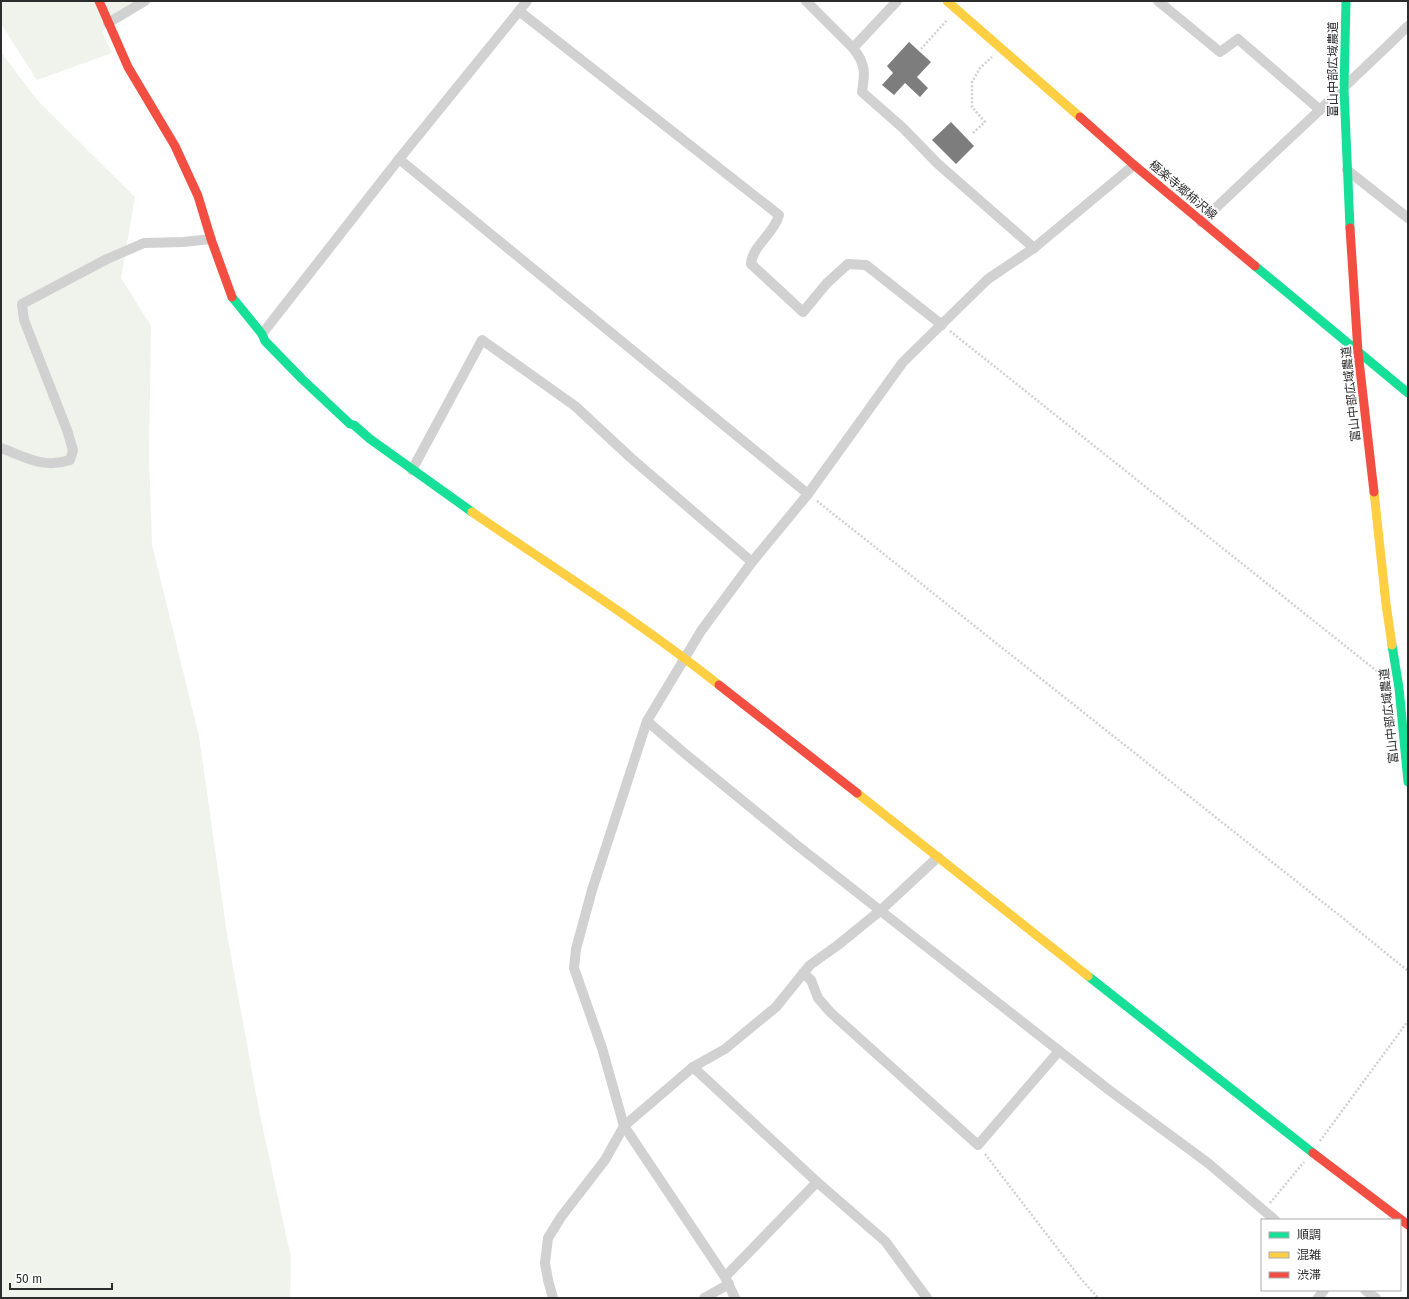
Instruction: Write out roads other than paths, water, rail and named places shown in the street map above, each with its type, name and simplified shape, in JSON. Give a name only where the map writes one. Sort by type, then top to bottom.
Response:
[{"type":"street","points":[[99,1],[128,67],[175,146],[198,196],[211,239],[231,295],[262,334],[265,341],[302,379],[350,424],[354,425],[370,439],[412,470],[541,560],[626,615],[684,658],[1312,1152],[1400,1219]]},
{"type":"street","points":[[108,23],[145,1]]},
{"type":"street","points":[[262,334],[399,159],[527,1]]},
{"type":"street","points":[[806,1],[859,55],[865,73],[862,92],[903,128],[938,164],[1034,248]]},
{"type":"street","points":[[853,48],[897,1]]},
{"type":"street","name":"極楽寺郷柿沢線","points":[[947,1],[1201,222],[1408,393]]},
{"type":"street","points":[[1158,1],[1220,52],[1238,39],[1320,110]]},
{"type":"street","name":"富山中部広域農道","points":[[1346,1],[1344,89],[1347,170],[1358,352],[1386,604],[1399,688],[1408,782]]},
{"type":"street","points":[[519,11],[780,215],[777,224],[751,256],[751,264],[802,312],[827,283],[848,264],[866,265],[942,325]]},
{"type":"street","points":[[1201,222],[1344,89],[1408,26]]},
{"type":"street","points":[[399,159],[808,494]]},
{"type":"street","points":[[735,1298],[727,1281],[624,1126],[602,1048],[574,968],[576,949],[592,890],[647,721],[701,631],[752,562],[808,494],[903,362],[988,279],[1034,248],[1134,165]]},
{"type":"street","points":[[1347,170],[1408,218]]},
{"type":"street","points":[[1,448],[41,463],[60,464],[70,460],[73,450],[68,430],[24,320],[22,304],[107,258],[144,243],[183,242],[211,239]]},
{"type":"street","points":[[412,470],[482,340],[574,406],[631,458],[752,562]]},
{"type":"street","points":[[647,721],[798,846],[1109,1090],[1208,1163],[1274,1219]]},
{"type":"street","points":[[553,1298],[545,1263],[548,1238],[561,1216],[605,1160],[624,1126],[693,1068],[725,1049],[776,1007],[810,965],[881,910],[938,857]]},
{"type":"street","points":[[803,973],[811,980],[818,998],[830,1012],[978,1145],[1059,1051]]},
{"type":"street","points":[[693,1068],[817,1182],[885,1241],[927,1298]]},
{"type":"street","points":[[704,1298],[727,1281],[817,1182]]},
{"type":"street","points":[[1366,1291],[1376,1298]]}]
